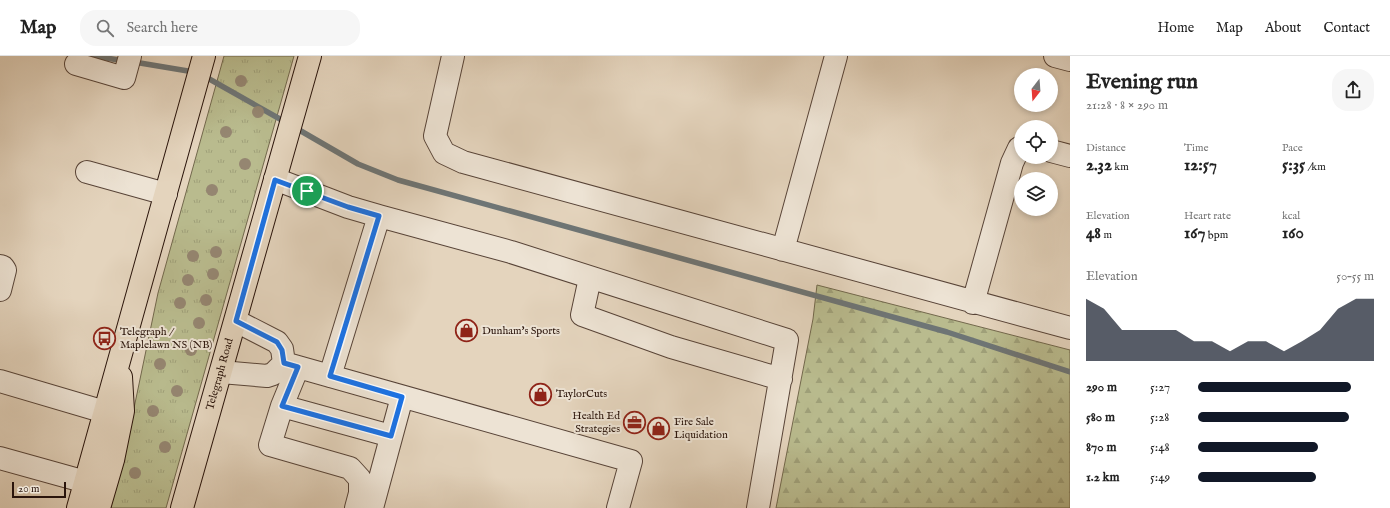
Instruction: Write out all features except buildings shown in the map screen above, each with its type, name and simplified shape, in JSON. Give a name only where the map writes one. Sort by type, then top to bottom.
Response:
[{"type":"main road","points":[[78,508],[204,56]]},
{"type":"main road","name":"Telegraph Road","points":[[182,508],[310,56]]},
{"type":"main road","points":[[99,508],[113,460],[123,411],[120,358]]},
{"type":"street","points":[[76,64],[124,78],[130,56]]},
{"type":"street","points":[[454,56],[435,136],[444,153],[463,162],[1070,328]]},
{"type":"street","points":[[783,250],[836,56]]},
{"type":"street","points":[[1055,56],[1070,60]]},
{"type":"street","points":[[1058,153],[1070,156]]},
{"type":"street","points":[[973,302],[1014,159]]},
{"type":"street","points":[[87,172],[166,194]]},
{"type":"street","points":[[275,180],[348,207],[511,252],[787,340],[758,508]]},
{"type":"street","points":[[330,376],[379,216]]},
{"type":"street","points":[[0,266],[6,270],[0,290]]},
{"type":"street","points":[[590,278],[582,315],[671,347],[781,379]]},
{"type":"street","points":[[236,321],[277,342],[291,365],[282,406],[270,446],[350,468],[360,479],[360,493],[356,508]]},
{"type":"street","points":[[221,372],[267,376],[291,365],[631,461],[618,508]]},
{"type":"street","points":[[0,381],[105,412]]},
{"type":"street","points":[[372,508],[402,397]]},
{"type":"street","points":[[282,406],[391,436]]},
{"type":"street","points":[[0,458],[86,482]]},
{"type":"green space","points":[[224,56],[294,56],[166,508],[107,508],[129,432],[158,293]]},
{"type":"green space","points":[[817,285],[1070,350],[1070,508],[776,508],[813,319]]},
{"type":"waterway","points":[[94,56],[125,61]]},
{"type":"waterway","points":[[134,62],[194,72]]},
{"type":"waterway","points":[[204,76],[287,123]]},
{"type":"waterway","points":[[294,127],[358,164],[398,180],[947,332],[1070,372]]},
{"type":"place","name":"Dunham's Sports","points":[[467,331]]},
{"type":"place","name":"Telegraph / Maplelawn NS (NB)","points":[[105,338]]},
{"type":"place","name":"TaylorCuts","points":[[540,394]]},
{"type":"place","name":"Health Ed Strategies","points":[[635,422]]},
{"type":"place","name":"Fire Sale Liquidation","points":[[658,428]]},
{"type":"route","points":[[275,180],[307,191],[348,207],[379,216],[330,376],[402,397],[391,436],[282,406],[298,367],[284,363],[282,350],[277,342],[272,338],[236,321],[275,180]]}]
